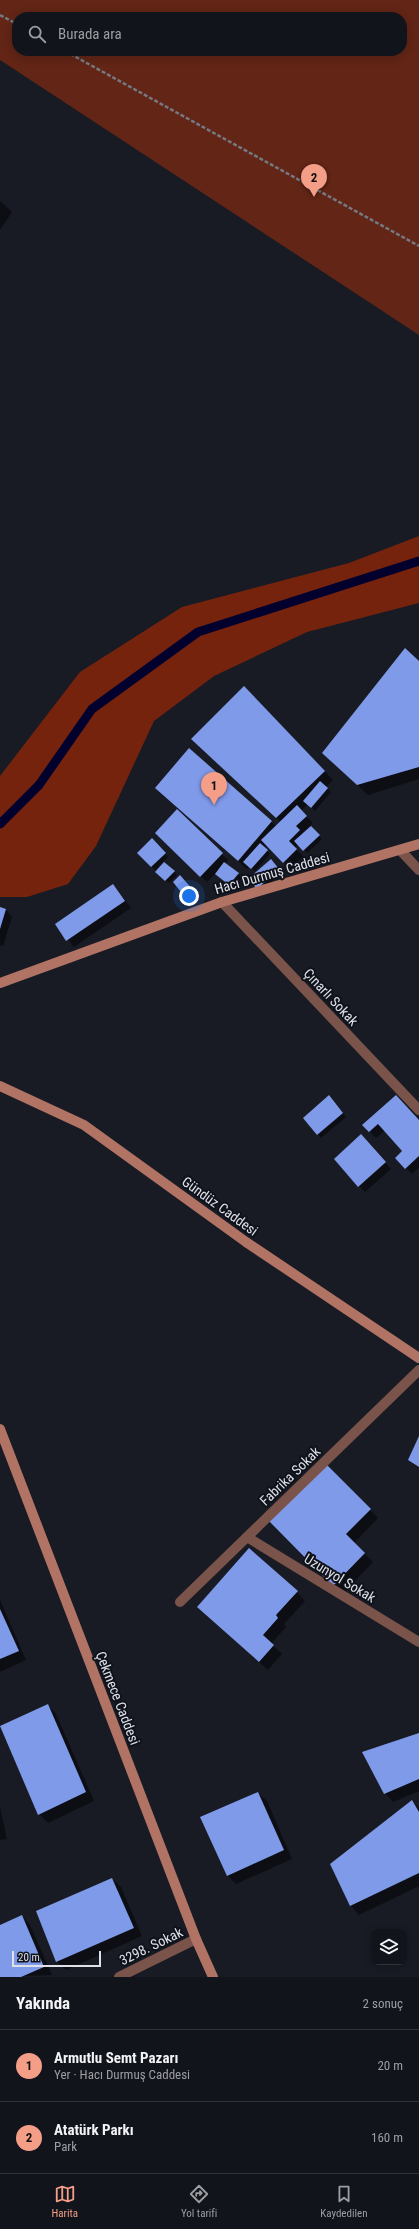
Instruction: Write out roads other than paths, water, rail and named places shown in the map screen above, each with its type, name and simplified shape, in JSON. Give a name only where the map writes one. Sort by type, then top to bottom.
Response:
[{"type":"main road","name":"Hacı Durmuş Caddesi","points":[[0,983],[222,902],[419,844]]},
{"type":"main road","name":"Gündüz Caddesi","points":[[0,1086],[84,1125],[246,1242],[419,1358]]},
{"type":"main road","name":"Çekmece Caddesi","points":[[0,1429],[196,1939],[213,1977]]},
{"type":"street","points":[[401,850],[419,870]]},
{"type":"street","name":"Çınarlı Sokak","points":[[222,902],[419,1110]]},
{"type":"street","name":"Fabrika Sokak","points":[[180,1602],[419,1370]]},
{"type":"street","name":"Uzunyol Sokak","points":[[247,1537],[419,1642]]},
{"type":"street","name":"3298. Sokak","points":[[119,1977],[196,1939]]},
{"type":"waterway","points":[[0,824],[39,785],[92,709],[198,632],[419,561]]},
{"type":"place","name":"Atatürk Parkı","points":[[314,197]]},
{"type":"place","name":"Armutlu Semt Pazarı","points":[[214,805]]}]
